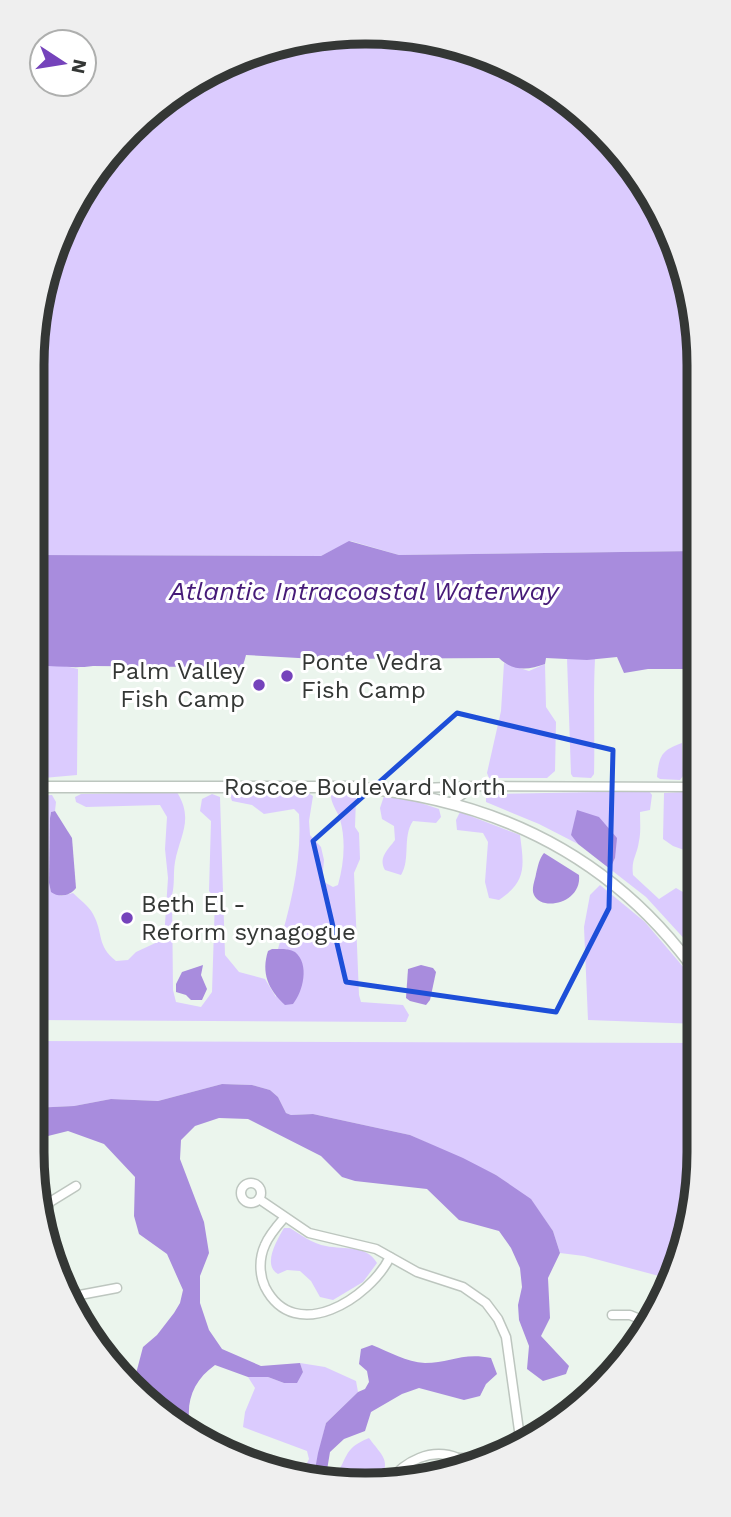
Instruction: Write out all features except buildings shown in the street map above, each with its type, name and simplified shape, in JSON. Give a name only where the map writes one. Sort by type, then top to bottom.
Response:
[{"type":"street","points":[[451,802],[463,792],[477,786]]},
{"type":"street","name":"Roscoe Boulevard North","points":[[44,787],[687,787]]},
{"type":"street","points":[[384,789],[476,809],[528,830],[583,862],[614,885],[654,921],[687,961]]},
{"type":"street","points":[[49,1205],[76,1186]]},
{"type":"street","points":[[259,1199],[309,1233],[364,1245],[417,1272],[463,1287],[480,1297],[493,1310],[508,1347],[519,1434]]},
{"type":"street","points":[[284,1218],[265,1243],[260,1269],[268,1292],[289,1310],[321,1313],[350,1301],[379,1276],[390,1257]]},
{"type":"street","points":[[78,1295],[117,1287]]},
{"type":"street","points":[[612,1315],[630,1315],[640,1319]]},
{"type":"street","points":[[398,1471],[405,1464],[421,1457],[447,1454],[462,1458]]},
{"type":"street","points":[[453,1461],[458,1458]]},
{"type":"highlighted area","points":[[457,713],[613,750],[609,908],[556,1012],[346,982],[313,841]]},
{"type":"shaded area","points":[[344,44],[387,44],[428,50],[489,68],[526,87],[561,110],[593,138],[621,170],[654,223],[676,282],[687,344],[687,551],[399,555],[351,541],[321,556],[44,555],[44,344],[50,303],[68,242],[98,187],[138,138],[187,98],[242,68],[303,50]]},
{"type":"shaded area","points":[[567,658],[595,659],[594,774],[591,778],[573,777],[571,774]]},
{"type":"shaded area","points":[[504,663],[529,671],[545,664],[546,707],[556,722],[555,771],[547,778],[489,778],[487,773],[501,711]]},
{"type":"shaded area","points":[[61,665],[78,669],[77,775],[44,778],[44,666]]},
{"type":"shaded area","points":[[682,743],[683,776],[680,780],[657,777],[663,754]]},
{"type":"shaded area","points":[[649,791],[652,795],[650,810],[640,812],[640,838],[633,861],[633,875],[659,899],[676,888],[683,892],[687,899],[687,942],[646,897],[610,869],[615,858],[599,817],[571,835],[578,844],[486,802],[486,796]]},
{"type":"shaded area","points":[[177,792],[185,811],[185,819],[175,862],[172,895],[173,990],[176,1002],[201,1007],[212,992],[215,898],[209,891],[211,821],[200,811],[202,799],[212,794],[220,797],[225,955],[239,972],[265,979],[276,997],[287,949],[278,949],[295,882],[299,814],[294,809],[264,814],[252,805],[232,801],[230,795],[308,793],[313,796],[310,835],[321,847],[324,860],[322,881],[333,887],[338,885],[344,844],[340,819],[331,793],[353,794],[356,798],[355,827],[359,833],[360,859],[354,873],[359,995],[361,1002],[403,1005],[409,1015],[406,1022],[44,1020],[44,795],[52,795],[56,802],[55,811],[51,812],[50,818],[51,891],[61,896],[73,893],[86,905],[96,921],[106,950],[116,961],[128,960],[136,952],[164,939],[168,878],[165,849],[167,817],[160,805],[86,807],[76,802],[75,797],[81,794]]},
{"type":"shaded area","points":[[687,792],[687,851],[663,839],[664,793]]},
{"type":"shaded area","points":[[384,796],[415,801],[439,809],[441,817],[436,823],[413,821],[401,875],[385,870],[383,865],[385,854],[395,840],[394,826],[382,819],[380,808]]},
{"type":"shaded area","points":[[460,812],[520,835],[522,872],[515,886],[499,900],[489,898],[485,882],[488,842],[483,833],[457,830],[456,820]]},
{"type":"shaded area","points":[[600,885],[645,922],[685,969],[687,1024],[588,1020],[584,927],[590,895]]},
{"type":"shaded area","points":[[44,1041],[687,1043],[687,1173],[676,1235],[662,1277],[584,1256],[560,1253],[553,1231],[531,1200],[496,1175],[410,1135],[313,1114],[291,1115],[286,1113],[278,1097],[270,1090],[252,1085],[222,1084],[158,1101],[111,1099],[74,1106],[44,1107]]},
{"type":"shaded area","points":[[284,1228],[290,1228],[321,1245],[361,1250],[377,1263],[363,1282],[333,1300],[320,1297],[311,1281],[300,1271],[287,1270],[278,1274],[273,1270],[272,1252]]},
{"type":"shaded area","points":[[300,1363],[325,1367],[356,1381],[358,1392],[326,1423],[315,1469],[305,1467],[309,1459],[307,1451],[243,1427],[245,1412],[255,1388],[248,1377],[268,1377],[284,1383],[303,1372]]},
{"type":"shaded area","points":[[369,1438],[384,1459],[384,1473],[338,1472],[350,1451]]},
{"type":"water","name":"Atlantic Intracoastal Waterway","points":[[349,541],[399,555],[687,551],[687,669],[648,669],[624,673],[617,657],[587,660],[546,658],[545,664],[533,668],[515,668],[499,658],[316,659],[246,655],[239,671],[222,678],[221,675],[199,674],[199,667],[44,666],[44,555],[321,556]]},
{"type":"water","points":[[577,810],[599,817],[617,838],[615,858],[610,869],[578,844],[571,835]]},
{"type":"water","points":[[55,811],[72,838],[76,888],[64,895],[51,892],[49,883],[50,818],[51,812]]},
{"type":"water","points":[[544,853],[579,875],[574,892],[561,902],[545,903],[538,900],[533,893],[538,865]]},
{"type":"water","points":[[268,951],[293,951],[300,957],[304,971],[302,985],[293,1004],[285,1005],[270,987],[265,966]]},
{"type":"water","points":[[203,965],[201,975],[207,989],[202,1000],[191,1000],[176,992],[176,984],[182,972]]},
{"type":"water","points":[[421,965],[433,968],[436,972],[430,1000],[426,1005],[406,998],[408,969]]},
{"type":"water","points":[[222,1084],[252,1085],[270,1090],[278,1097],[286,1113],[291,1115],[313,1114],[410,1135],[496,1175],[531,1199],[553,1231],[560,1253],[548,1278],[550,1318],[541,1336],[569,1366],[566,1374],[543,1381],[527,1369],[529,1346],[519,1320],[518,1305],[522,1287],[520,1268],[499,1231],[459,1220],[427,1189],[355,1181],[342,1177],[321,1156],[248,1119],[219,1118],[195,1126],[181,1140],[180,1159],[204,1222],[209,1253],[200,1276],[200,1303],[209,1330],[222,1349],[261,1366],[300,1363],[303,1372],[297,1383],[284,1383],[268,1377],[248,1377],[215,1365],[195,1387],[189,1404],[190,1421],[187,1419],[135,1376],[143,1347],[157,1335],[174,1313],[183,1290],[167,1254],[139,1234],[134,1216],[135,1177],[104,1144],[68,1131],[44,1137],[44,1107],[74,1106],[111,1099],[158,1101]]},
{"type":"water","points":[[372,1345],[405,1359],[425,1363],[481,1356],[491,1358],[497,1374],[486,1384],[480,1396],[464,1400],[419,1388],[402,1394],[371,1412],[365,1431],[344,1439],[330,1452],[327,1470],[315,1469],[326,1423],[358,1392],[365,1389],[369,1382],[367,1371],[359,1364],[361,1349]]},
{"type":"place","name":"Ponte Vedra Fish Camp","points":[[287,676]]},
{"type":"place","name":"Palm Valley Fish Camp","points":[[259,685]]},
{"type":"place","name":"Beth El - Reform synagogue","points":[[127,918]]}]
